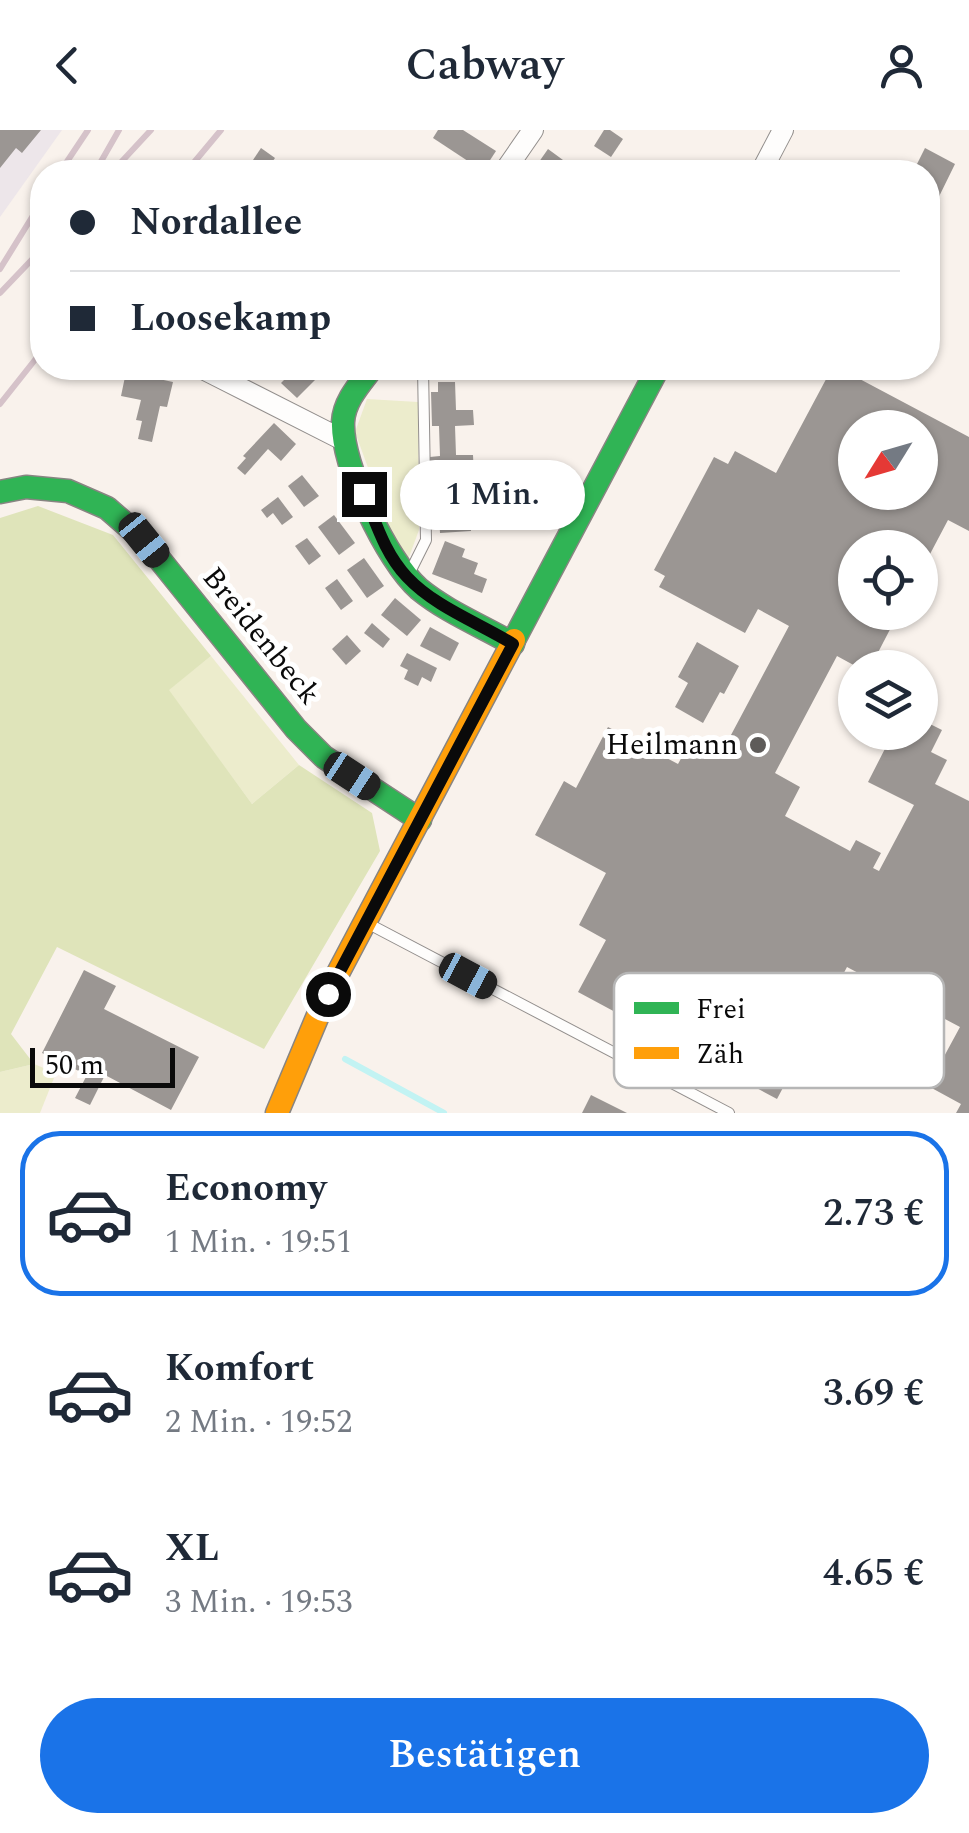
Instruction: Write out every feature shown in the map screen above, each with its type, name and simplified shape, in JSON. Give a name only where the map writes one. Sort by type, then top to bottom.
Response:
[{"type":"street","points":[[512,160],[533,130]]},
{"type":"street","points":[[767,160],[783,130]]},
{"type":"street","points":[[224,380],[345,442]]},
{"type":"street","points":[[364,380],[343,420],[345,442],[386,549],[407,578],[433,599],[513,644]]},
{"type":"street","points":[[276,1113],[328,994],[652,380]]},
{"type":"street","name":"Breidenbeck","points":[[0,492],[26,487],[68,492],[107,508],[144,540],[296,729],[324,757],[420,820]]},
{"type":"lane","points":[[407,578],[426,540],[423,380]]},
{"type":"lane","points":[[366,922],[614,1052]]},
{"type":"lane","points":[[682,1088],[730,1113]]},
{"type":"shaded area","points":[[0,130],[62,130],[41,160],[30,160],[30,175],[0,217]]},
{"type":"green space","points":[[367,399],[418,402],[419,530],[409,557],[402,561],[355,432]]},
{"type":"green space","points":[[38,506],[113,535],[211,656],[169,690],[252,804],[299,765],[372,813],[380,851],[264,1049],[57,947],[11,1034],[34,1064],[0,1072],[0,518]]},
{"type":"green space","points":[[211,656],[299,765],[252,804],[168,690]]},
{"type":"green space","points":[[34,1064],[56,1073],[40,1113],[0,1113],[0,1072]]},
{"type":"building","points":[[0,130],[41,130],[22,153],[16,148],[0,168]]},
{"type":"building","points":[[438,130],[463,130],[496,151],[490,160],[466,160],[433,138]]},
{"type":"building","points":[[604,130],[623,139],[611,157],[594,146]]},
{"type":"building","points":[[261,148],[275,158],[274,160],[253,160]]},
{"type":"building","points":[[925,148],[955,164],[940,195],[940,160],[919,160]]},
{"type":"building","points":[[548,149],[563,160],[540,160]]},
{"type":"building","points":[[124,380],[173,382],[167,407],[160,406],[152,442],[138,439],[142,421],[136,420],[141,400],[121,396]]},
{"type":"building","points":[[284,380],[315,380],[297,398],[281,383]]},
{"type":"building","name":"Heilmann","points":[[826,380],[862,380],[918,410],[838,410],[838,510],[938,510],[938,421],[969,437],[969,531],[948,520],[938,539],[938,530],[838,530],[838,630],[890,630],[879,650],[838,650],[775,773],[800,787],[785,816],[850,851],[856,840],[881,853],[873,868],[879,871],[914,805],[868,782],[884,750],[932,750],[947,760],[935,784],[969,801],[969,1113],[956,1113],[961,1104],[932,1088],[944,1088],[944,1056],[960,1027],[944,1019],[944,973],[858,973],[847,967],[844,973],[614,973],[614,1011],[578,992],[606,940],[579,925],[606,873],[535,835],[564,781],[576,788],[608,727],[678,764],[694,735],[723,750],[789,626],[758,609],[745,633],[659,587],[665,576],[654,570],[714,457],[728,464],[735,451],[776,473]]},
{"type":"building","points":[[438,382],[455,382],[456,410],[473,410],[474,425],[455,426],[456,455],[473,455],[474,476],[468,476],[471,531],[440,533],[438,495],[431,495],[430,457],[440,456],[439,426],[432,426],[431,392],[438,392]]},
{"type":"building","points":[[274,423],[296,444],[281,461],[268,449],[245,475],[237,468],[246,458],[243,456]]},
{"type":"building","points":[[302,475],[319,496],[304,507],[288,486]]},
{"type":"building","points":[[278,497],[293,517],[282,525],[273,513],[267,518],[261,510]]},
{"type":"building","points":[[334,515],[355,543],[339,555],[318,527]]},
{"type":"building","points":[[307,538],[321,556],[309,565],[295,546]]},
{"type":"building","points":[[445,541],[465,549],[462,557],[478,563],[474,574],[487,579],[482,593],[432,574]]},
{"type":"building","points":[[364,558],[384,586],[367,598],[347,570]]},
{"type":"building","points":[[337,579],[353,601],[341,610],[325,588]]},
{"type":"building","points":[[395,598],[421,620],[407,636],[381,615]]},
{"type":"building","points":[[372,623],[390,639],[383,648],[364,633]]},
{"type":"building","points":[[430,627],[459,643],[450,661],[420,646]]},
{"type":"building","points":[[347,635],[361,651],[346,665],[332,649]]},
{"type":"building","points":[[697,642],[739,666],[703,723],[675,707],[688,683],[678,677]]},
{"type":"building","points":[[407,653],[437,668],[431,682],[422,677],[418,686],[404,679],[408,670],[400,666]]},
{"type":"building","points":[[84,970],[116,986],[104,1009],[199,1057],[171,1110],[105,1075],[90,1105],[75,1098],[87,1075],[42,1053]]},
{"type":"building","name":"Heilmann","points":[[757,1088],[783,1088],[777,1099]]},
{"type":"building","points":[[591,1095],[627,1113],[582,1113]]},
{"type":"waterway","points":[[345,1059],[444,1113]]},
{"type":"railway","points":[[68,160],[88,130]]},
{"type":"railway","points":[[102,160],[119,130]]},
{"type":"railway","points":[[123,160],[151,130]]},
{"type":"railway","points":[[196,160],[221,130]]},
{"type":"railway","points":[[0,269],[30,220]]},
{"type":"railway","points":[[0,293],[30,262]]},
{"type":"railway","points":[[0,404],[30,366]]},
{"type":"traffic: fast","points":[[363,380],[344,414],[344,440],[358,486],[380,535],[419,589],[513,644]]},
{"type":"traffic: fast","points":[[514,640],[652,380]]},
{"type":"traffic: fast","points":[[0,492],[26,487],[68,491],[107,508],[144,540],[296,729],[324,757],[420,820]]},
{"type":"traffic: slow","points":[[277,1113],[327,994],[514,640]]},
{"type":"place","name":"Heilmann","points":[[758,745]]},
{"type":"route","points":[[328,994],[513,644],[433,599],[407,578],[386,549],[364,494]]}]
